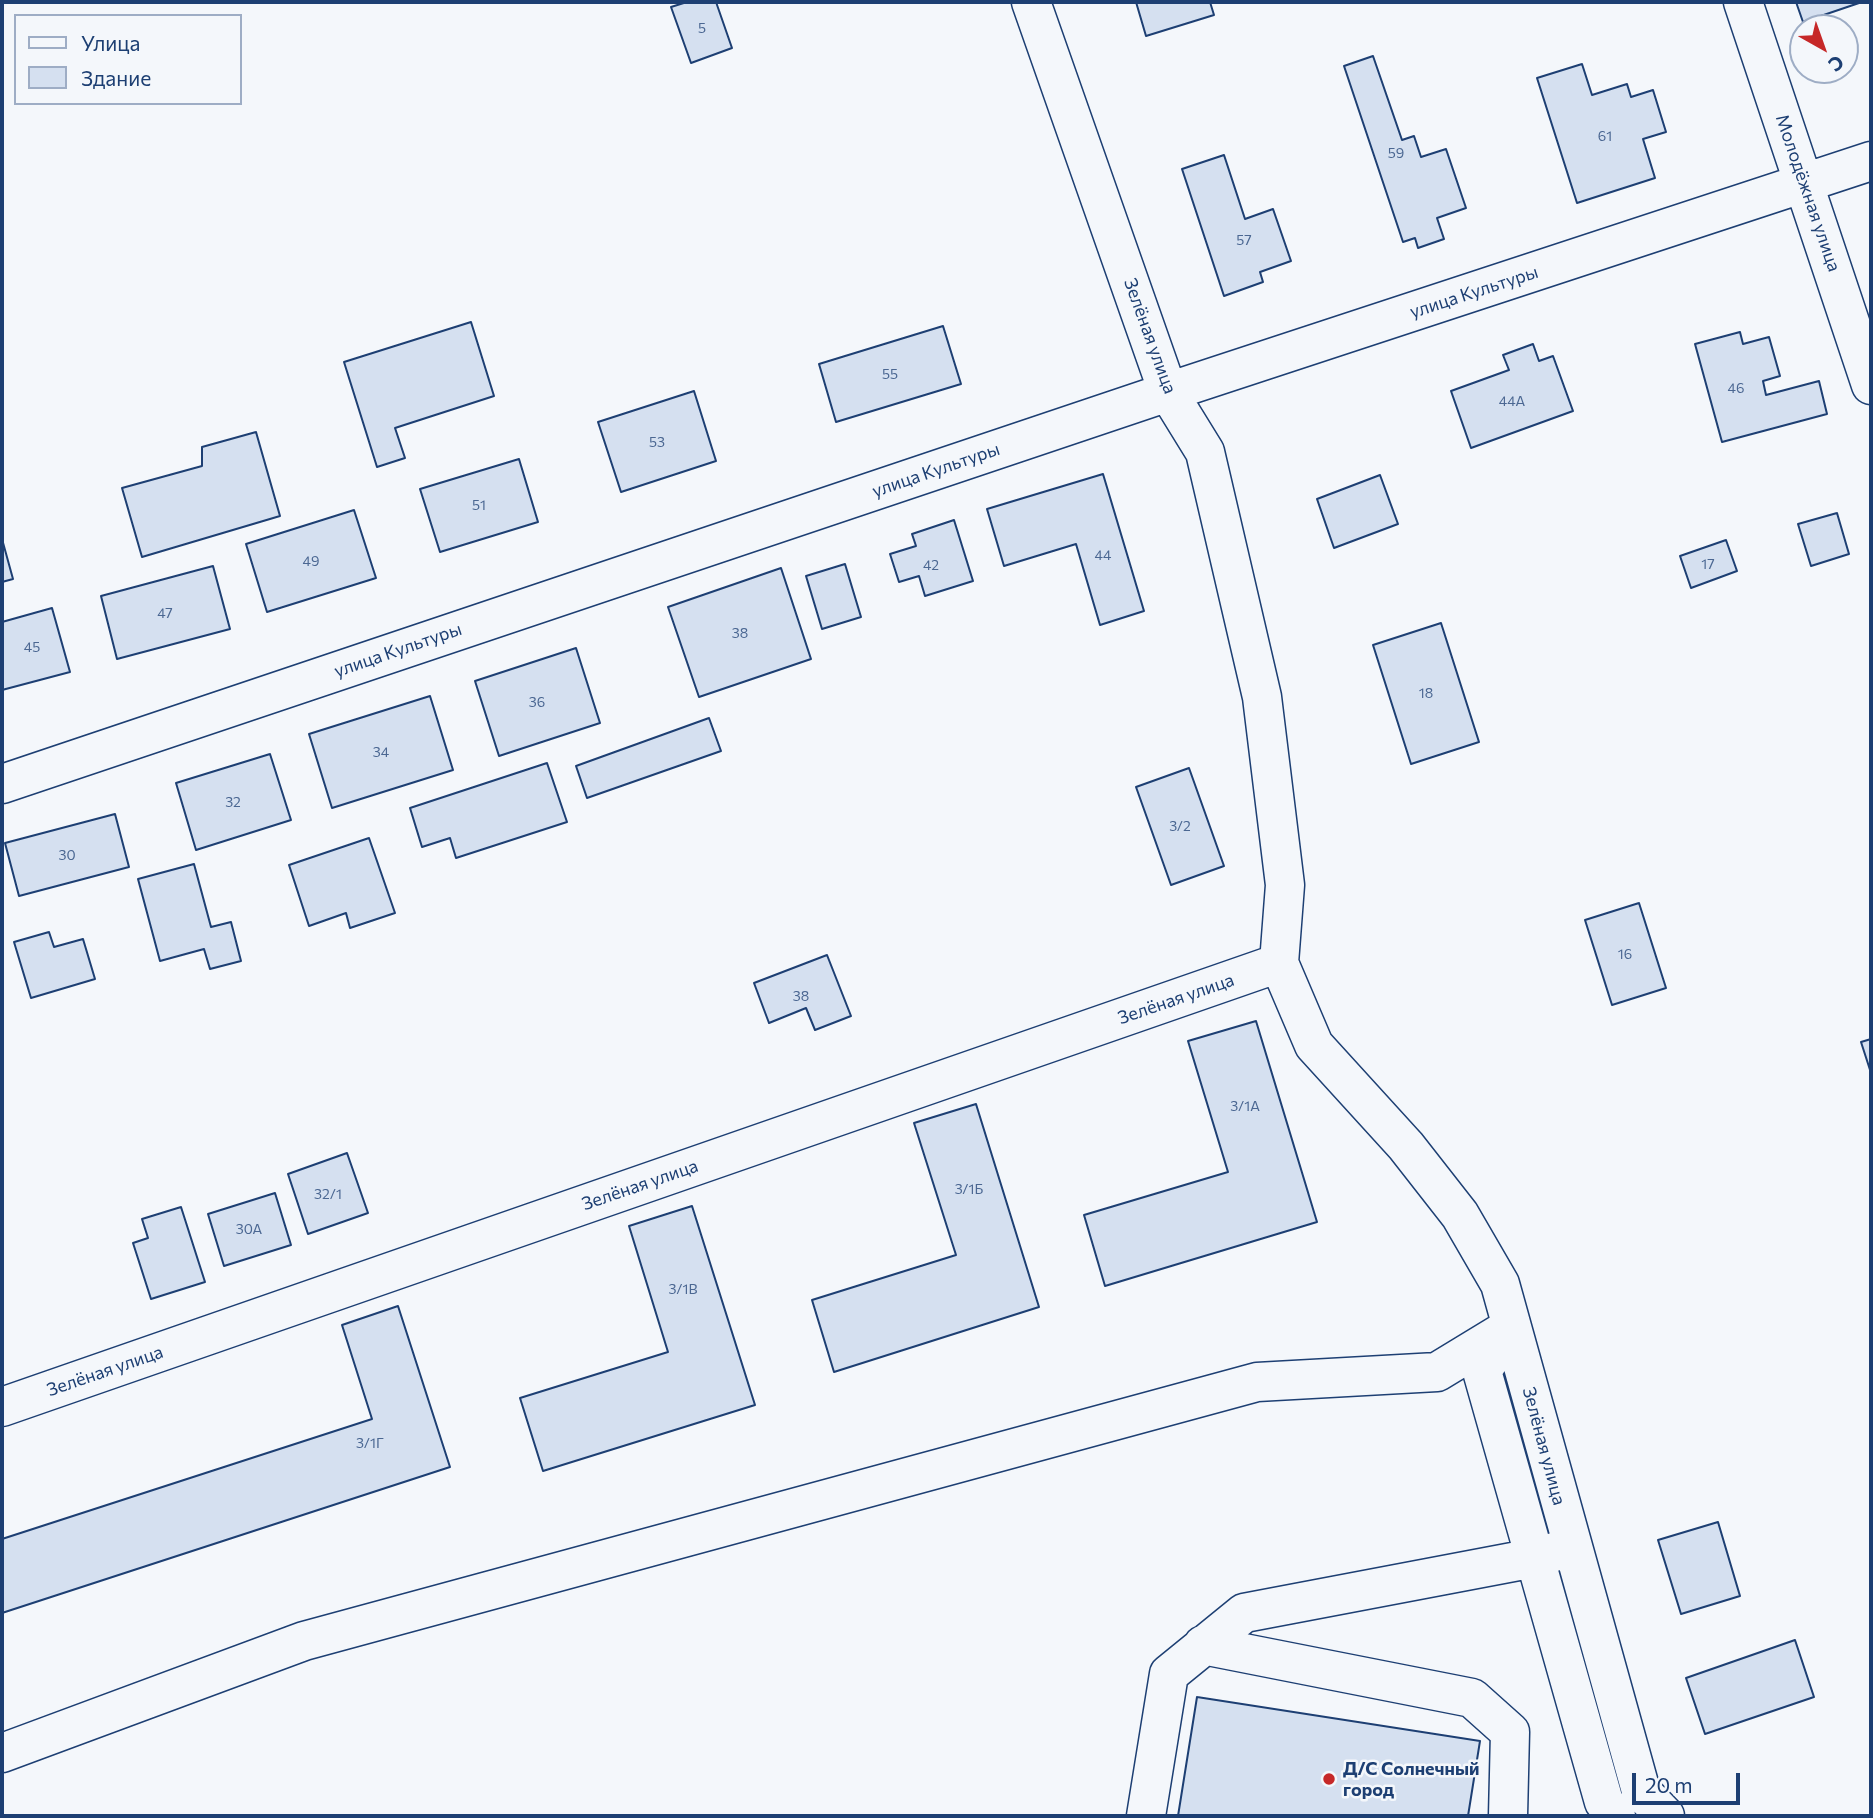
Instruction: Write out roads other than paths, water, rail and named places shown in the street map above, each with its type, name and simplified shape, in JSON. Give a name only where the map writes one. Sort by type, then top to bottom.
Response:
[{"type":"street","name":"Зелёная улица","points":[[1031,2],[1168,392],[1205,452],[1262,697],[1285,885],[1279,963],[1314,1045],[1406,1146],[1460,1215],[1500,1284],[1641,1791],[1665,1816]]},
{"type":"street","name":"Молодёжная улица","points":[[1743,2],[1871,385]]},
{"type":"street","name":"улица Культуры","points":[[2,784],[1168,392],[1871,161]]},
{"type":"street","name":"Зелёная улица","points":[[2,1407],[1279,963]]},
{"type":"street","points":[[1511,1326],[1482,1371],[1604,1801],[1616,1816]]},
{"type":"street","points":[[2,1753],[304,1641],[1256,1382],[1437,1373],[1511,1326]]},
{"type":"street","points":[[1146,1816],[1169,1674],[1244,1613],[1534,1558],[1571,1547]]},
{"type":"street","points":[[1203,1645],[1472,1698],[1510,1732],[1508,1816]]},
{"type":"place","name":"Д/С Солнечный город","points":[[1329,1779]]}]
